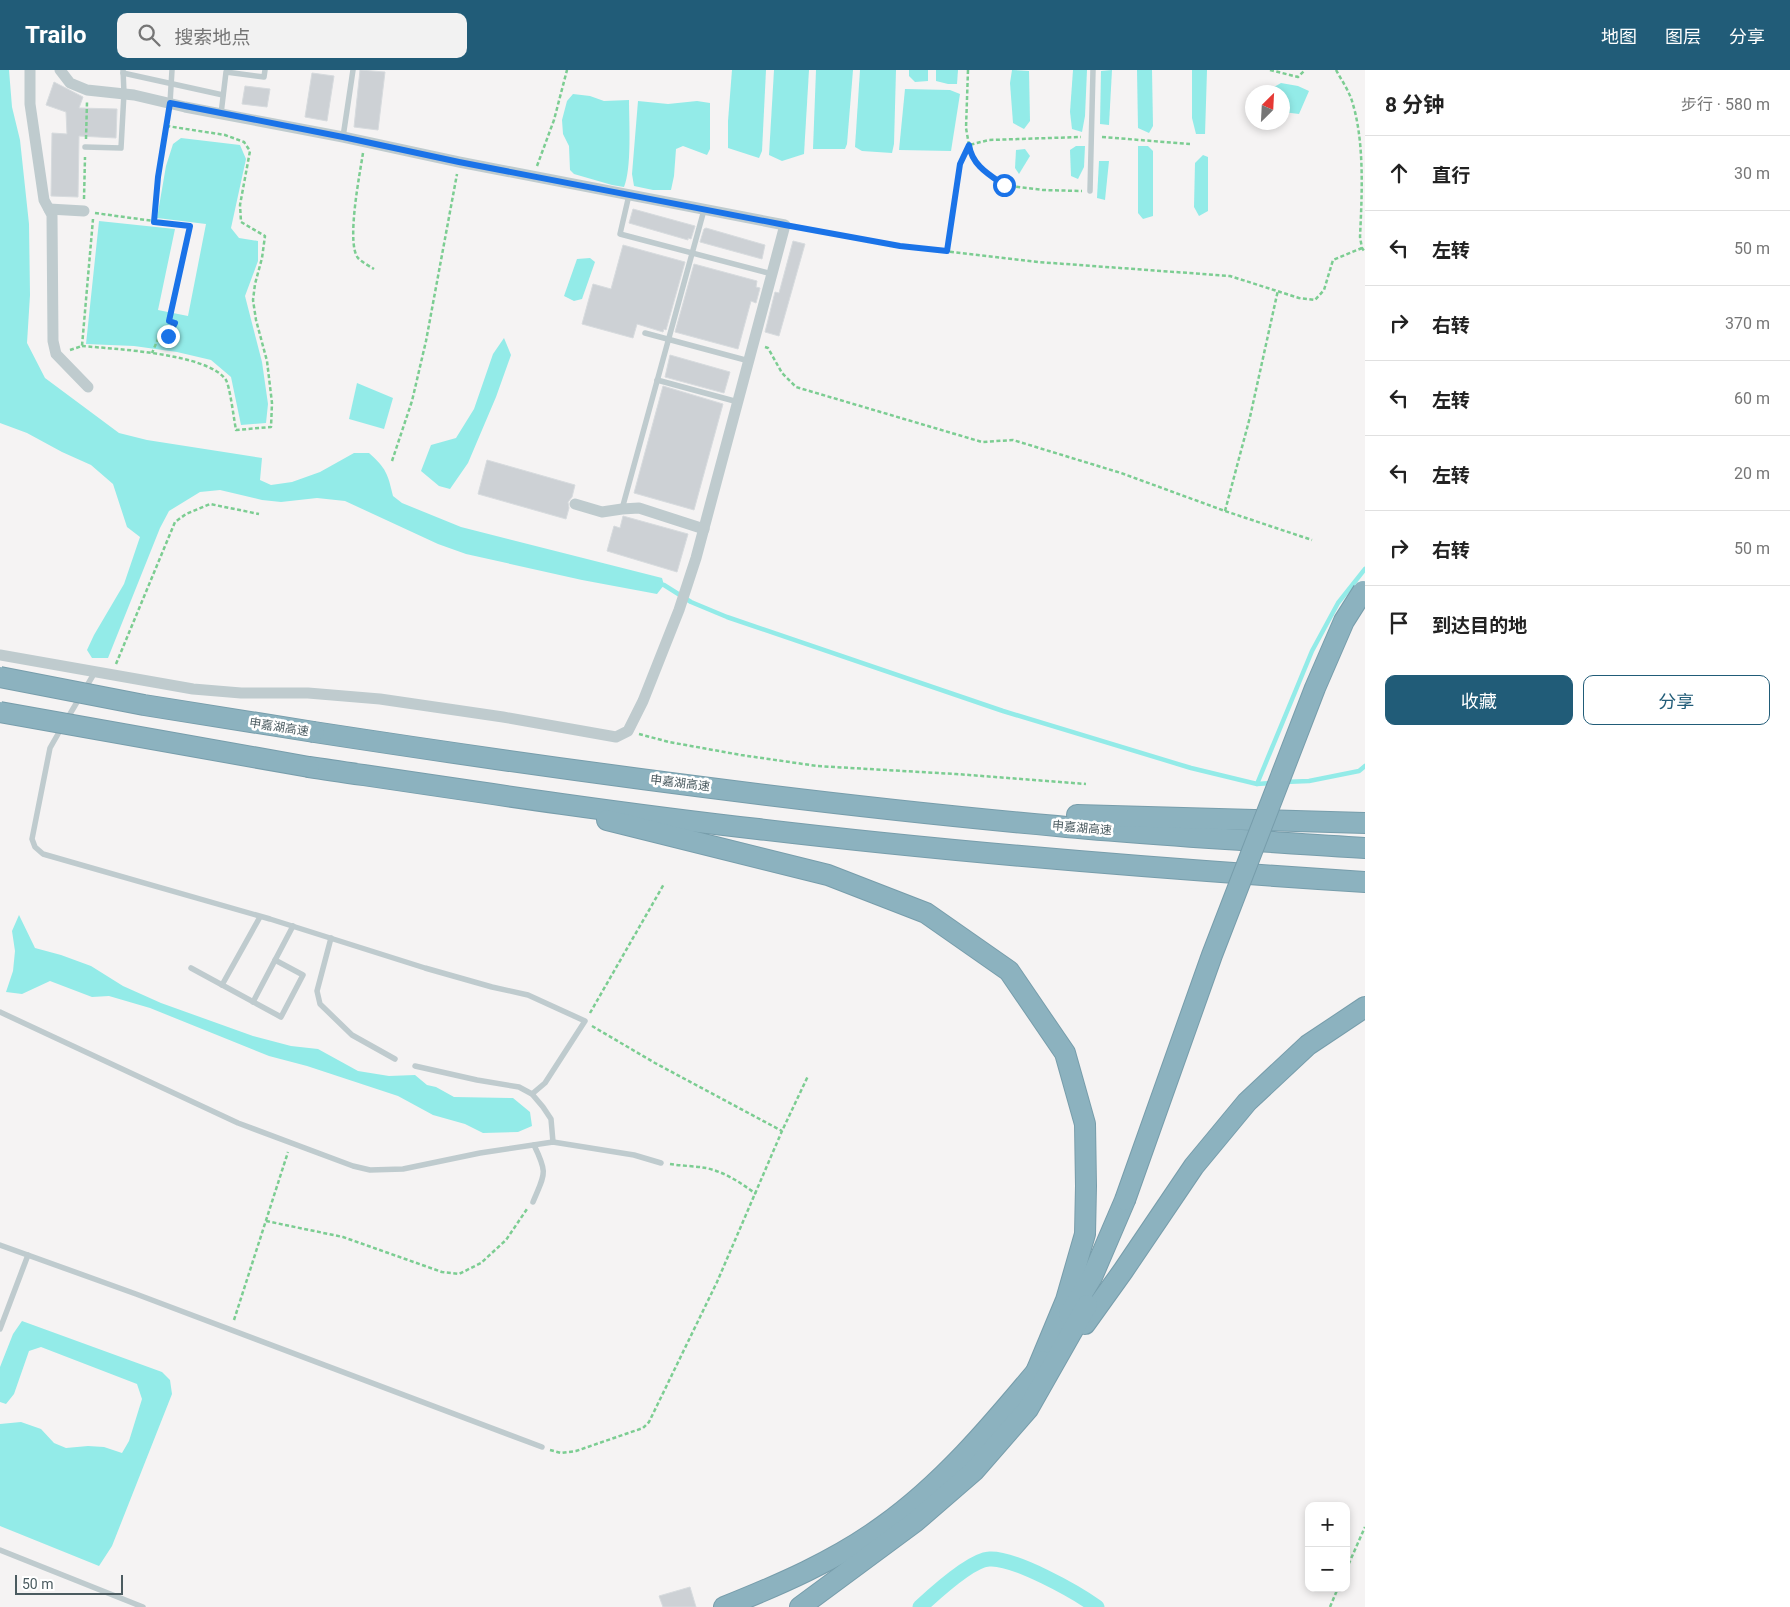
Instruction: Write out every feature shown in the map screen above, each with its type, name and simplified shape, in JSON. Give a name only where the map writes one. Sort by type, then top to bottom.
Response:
[{"type":"highway","points":[[1041,1375],[1078,1323],[1116,1250],[1130,1201],[1329,682],[1355,624],[1365,596]]},
{"type":"highway","name":"申嘉湖高速","points":[[0,677],[144,705],[516,763],[904,811],[1059,826],[1365,848]]},
{"type":"highway","points":[[0,712],[309,767],[758,829],[1158,869],[1365,882]]},
{"type":"highway","points":[[510,796],[828,875],[926,913],[1009,971],[1065,1053],[1085,1124],[1085,1234],[1066,1300],[1028,1410],[974,1471],[915,1522],[800,1607]]},
{"type":"highway","points":[[904,811],[1365,823]]},
{"type":"highway","points":[[724,1607],[779,1585],[840,1553],[884,1526],[926,1491],[968,1451],[1041,1375],[1124,1271],[1194,1166],[1247,1102],[1308,1045],[1365,1008]]},
{"type":"street","points":[[30,70],[30,104],[44,200],[52,216],[53,341],[56,354],[88,387]]},
{"type":"street","points":[[0,655],[193,689],[241,693],[308,693],[380,699],[503,717],[616,737],[628,731],[643,701],[685,592],[704,529],[785,225],[459,162],[124,93],[87,90],[70,83],[60,70]]},
{"type":"street","points":[[49,209],[84,211]]},
{"type":"street","points":[[575,504],[602,512],[622,508],[639,508],[704,529]]},
{"type":"lane","points":[[170,103],[172,70]]},
{"type":"lane","points":[[221,114],[226,72],[264,77],[265,70]]},
{"type":"lane","points":[[343,137],[353,70]]},
{"type":"lane","points":[[1090,191],[1093,70]]},
{"type":"lane","points":[[86,147],[121,148],[124,93],[123,72],[223,95]]},
{"type":"lane","points":[[629,195],[620,234],[772,274]]},
{"type":"lane","points":[[622,508],[704,210]]},
{"type":"lane","points":[[645,333],[749,361]]},
{"type":"lane","points":[[657,380],[738,402]]},
{"type":"lane","points":[[95,672],[50,748],[32,839],[35,847],[43,854],[260,916],[492,987],[528,994],[585,1021],[545,1083],[532,1094]]},
{"type":"lane","points":[[222,985],[260,916]]},
{"type":"lane","points":[[253,1002],[293,926]]},
{"type":"lane","points":[[331,938],[317,992],[320,1004],[352,1035],[395,1060]]},
{"type":"lane","points":[[191,968],[281,1017],[303,975],[275,960]]},
{"type":"lane","points":[[0,1012],[238,1123],[353,1166],[370,1170],[403,1169],[480,1153],[553,1142],[634,1155],[661,1163]]},
{"type":"lane","points":[[415,1066],[519,1087],[532,1094],[551,1119],[553,1142]]},
{"type":"lane","points":[[533,1202],[545,1174],[534,1145]]},
{"type":"lane","points":[[0,1245],[542,1447]]},
{"type":"lane","points":[[0,1329],[28,1255]]},
{"type":"lane","points":[[0,1550],[144,1607]]},
{"type":"path","points":[[532,176],[554,120],[567,70]]},
{"type":"path","points":[[968,70],[966,128],[970,151],[980,168],[1004,185],[1043,190],[1090,191]]},
{"type":"path","points":[[1270,70],[1298,77],[1304,70]]},
{"type":"path","points":[[1336,70],[1351,98],[1357,121],[1362,164],[1360,238],[1365,252]]},
{"type":"path","points":[[154,222],[158,177],[168,126],[170,103]]},
{"type":"path","points":[[56,354],[82,346],[134,350],[200,363],[212,368],[226,381],[236,430],[271,427],[272,402],[267,361],[256,320],[253,300],[265,236],[241,222],[240,205],[250,151],[244,142],[225,135],[168,126]]},
{"type":"path","points":[[969,145],[989,140],[1091,136],[1190,144]]},
{"type":"path","points":[[364,142],[354,219],[354,244],[358,258],[374,270]]},
{"type":"path","points":[[947,251],[960,164],[969,145]]},
{"type":"path","points":[[392,461],[412,401],[426,341],[459,162]]},
{"type":"path","points":[[82,346],[93,213],[190,226],[169,321],[175,323],[168,336],[161,332],[152,353]]},
{"type":"path","points":[[785,225],[900,246],[1038,262],[1230,276],[1299,298],[1315,300],[1324,290],[1333,260],[1362,248]]},
{"type":"path","points":[[1225,511],[1250,418],[1278,290]]},
{"type":"path","points":[[754,344],[768,348],[782,373],[796,387],[982,442],[1013,440],[1121,473],[1312,540]]},
{"type":"path","points":[[112,674],[175,522],[186,514],[210,504],[259,514]]},
{"type":"path","points":[[628,731],[670,742],[817,766],[1086,784]]},
{"type":"path","points":[[664,884],[585,1021],[655,1063],[782,1131]]},
{"type":"path","points":[[542,1447],[561,1453],[576,1451],[643,1428],[650,1422],[717,1282],[782,1131],[808,1076]]},
{"type":"path","points":[[231,1330],[291,1143]]},
{"type":"path","points":[[661,1163],[707,1168],[742,1183],[756,1194]]},
{"type":"path","points":[[266,1220],[343,1237],[442,1272],[459,1274],[481,1263],[506,1240],[533,1202]]},
{"type":"path","points":[[1350,1561],[1365,1527]]},
{"type":"path","points":[[1330,1607],[1336,1592]]},
{"type":"water","points":[[0,70],[9,70],[12,107],[20,140],[29,224],[30,295],[27,343],[45,378],[119,433],[147,440],[262,458],[260,480],[271,485],[292,482],[320,472],[354,453],[369,453],[386,472],[393,496],[402,503],[461,527],[662,578],[664,585],[657,594],[582,580],[466,554],[438,544],[345,501],[317,498],[281,502],[262,500],[220,490],[200,492],[169,511],[160,528],[108,658],[92,658],[87,650],[124,584],[140,537],[127,527],[113,484],[91,465],[27,433],[0,423]]},
{"type":"water","points":[[732,70],[766,70],[762,151],[759,158],[728,148]]},
{"type":"water","points":[[774,70],[809,70],[804,154],[782,161],[769,155]]},
{"type":"water","points":[[816,70],[853,70],[845,149],[813,149]]},
{"type":"water","points":[[860,70],[896,70],[894,144],[892,153],[862,151],[855,147]]},
{"type":"water","points":[[909,70],[928,70],[928,81],[915,82],[909,76]]},
{"type":"water","points":[[936,70],[958,70],[957,84],[936,81]]},
{"type":"water","points":[[1012,70],[1029,71],[1030,121],[1024,129],[1013,123],[1010,83]]},
{"type":"water","points":[[1073,70],[1087,70],[1085,116],[1082,132],[1072,129],[1070,112]]},
{"type":"water","points":[[1112,70],[1109,125],[1100,124],[1101,71]]},
{"type":"water","points":[[1137,70],[1152,70],[1153,126],[1149,133],[1138,128]]},
{"type":"water","points":[[1192,70],[1207,70],[1205,134],[1196,134],[1192,118]]},
{"type":"water","points":[[1281,83],[1298,86],[1309,91],[1299,114],[1290,113],[1290,85],[1278,85]]},
{"type":"water","points":[[905,89],[950,90],[960,94],[951,151],[899,150]]},
{"type":"water","points":[[573,94],[590,96],[604,101],[629,100],[629,157],[627,179],[624,187],[574,174],[570,170],[569,146],[563,134],[562,120],[567,101]]},
{"type":"water","points":[[638,101],[668,104],[697,101],[710,103],[710,149],[707,155],[683,146],[676,149],[671,190],[653,190],[634,186],[632,174]]},
{"type":"water","points":[[181,138],[240,145],[246,159],[231,228],[239,238],[258,241],[258,261],[245,296],[262,362],[268,404],[266,423],[241,425],[231,377],[211,360],[177,352],[134,346],[86,344],[99,221],[175,229],[158,310],[188,316],[206,224],[157,218],[166,166],[173,144]]},
{"type":"water","points":[[1076,146],[1085,146],[1084,167],[1078,179],[1071,176],[1070,150]]},
{"type":"water","points":[[1138,146],[1148,146],[1153,151],[1153,216],[1143,219],[1138,213]]},
{"type":"water","points":[[1025,149],[1030,156],[1019,174],[1015,168],[1016,150]]},
{"type":"water","points":[[1203,155],[1208,157],[1208,211],[1199,216],[1194,207],[1195,163]]},
{"type":"water","points":[[1099,161],[1109,161],[1105,200],[1097,198]]},
{"type":"water","points":[[590,258],[595,262],[582,299],[574,301],[564,296],[577,259]]},
{"type":"water","points":[[504,338],[511,355],[496,397],[468,463],[450,489],[439,486],[421,471],[431,445],[456,438],[474,409],[493,354]]},
{"type":"water","points":[[357,383],[393,398],[384,429],[349,419]]},
{"type":"water","points":[[19,915],[35,948],[91,966],[123,986],[161,1003],[253,1036],[291,1046],[318,1049],[358,1071],[389,1076],[415,1075],[427,1085],[436,1087],[454,1097],[513,1098],[530,1112],[532,1126],[518,1132],[483,1133],[465,1124],[433,1115],[398,1096],[307,1066],[269,1056],[150,1008],[109,996],[92,997],[50,981],[22,994],[6,992],[13,971],[15,951],[12,931]]},
{"type":"water","points":[[22,1321],[162,1372],[170,1380],[172,1394],[112,1546],[99,1566],[0,1526],[0,1424],[21,1422],[41,1429],[54,1443],[66,1448],[104,1447],[122,1453],[129,1441],[142,1399],[137,1384],[41,1347],[29,1351],[14,1394],[6,1404],[0,1402],[0,1367],[13,1334]]},
{"type":"building","points":[[360,70],[385,72],[378,130],[354,127]]},
{"type":"building","points":[[312,73],[334,76],[327,121],[305,117]]},
{"type":"building","points":[[54,82],[83,97],[79,108],[117,109],[116,138],[79,136],[78,197],[51,196],[52,133],[67,134],[66,112],[46,105]]},
{"type":"building","points":[[245,86],[270,89],[267,107],[242,104]]},
{"type":"building","points":[[633,209],[695,226],[691,239],[688,238],[688,240],[629,223]]},
{"type":"building","points":[[706,228],[765,245],[762,259],[700,242]]},
{"type":"building","points":[[793,241],[805,244],[779,336],[765,332],[775,292],[779,293]]},
{"type":"building","points":[[623,245],[685,262],[666,330],[664,329],[663,332],[637,324],[633,338],[582,324],[593,284],[611,289]]},
{"type":"building","points":[[694,264],[757,281],[756,287],[760,288],[756,303],[751,301],[738,349],[675,332]]},
{"type":"building","points":[[670,355],[730,372],[724,393],[665,377]]},
{"type":"building","points":[[663,386],[723,404],[694,510],[634,493]]},
{"type":"building","points":[[487,460],[575,485],[572,497],[568,502],[569,508],[566,519],[478,494]]},
{"type":"building","points":[[623,516],[688,534],[677,572],[607,551],[614,526],[620,528]]},
{"type":"building","points":[[690,1587],[696,1607],[663,1607],[659,1596]]},
{"type":"waterway","points":[[1257,784],[1312,651],[1338,603],[1365,569]]},
{"type":"waterway","points":[[658,584],[664,585],[691,602],[727,617],[1003,711],[1191,768],[1257,784],[1271,783]]},
{"type":"waterway","points":[[1284,782],[1309,781],[1359,771],[1365,766]]},
{"type":"waterway","points":[[920,1607],[963,1571],[981,1561],[989,1559],[1000,1560],[1029,1569],[1097,1607]]},
{"type":"route","points":[[168,336],[175,323],[169,321],[190,226],[154,222],[158,177],[168,126],[170,103],[459,162],[785,225],[900,246],[947,251],[960,164],[969,145],[970,151],[980,168],[1004,185]]}]
